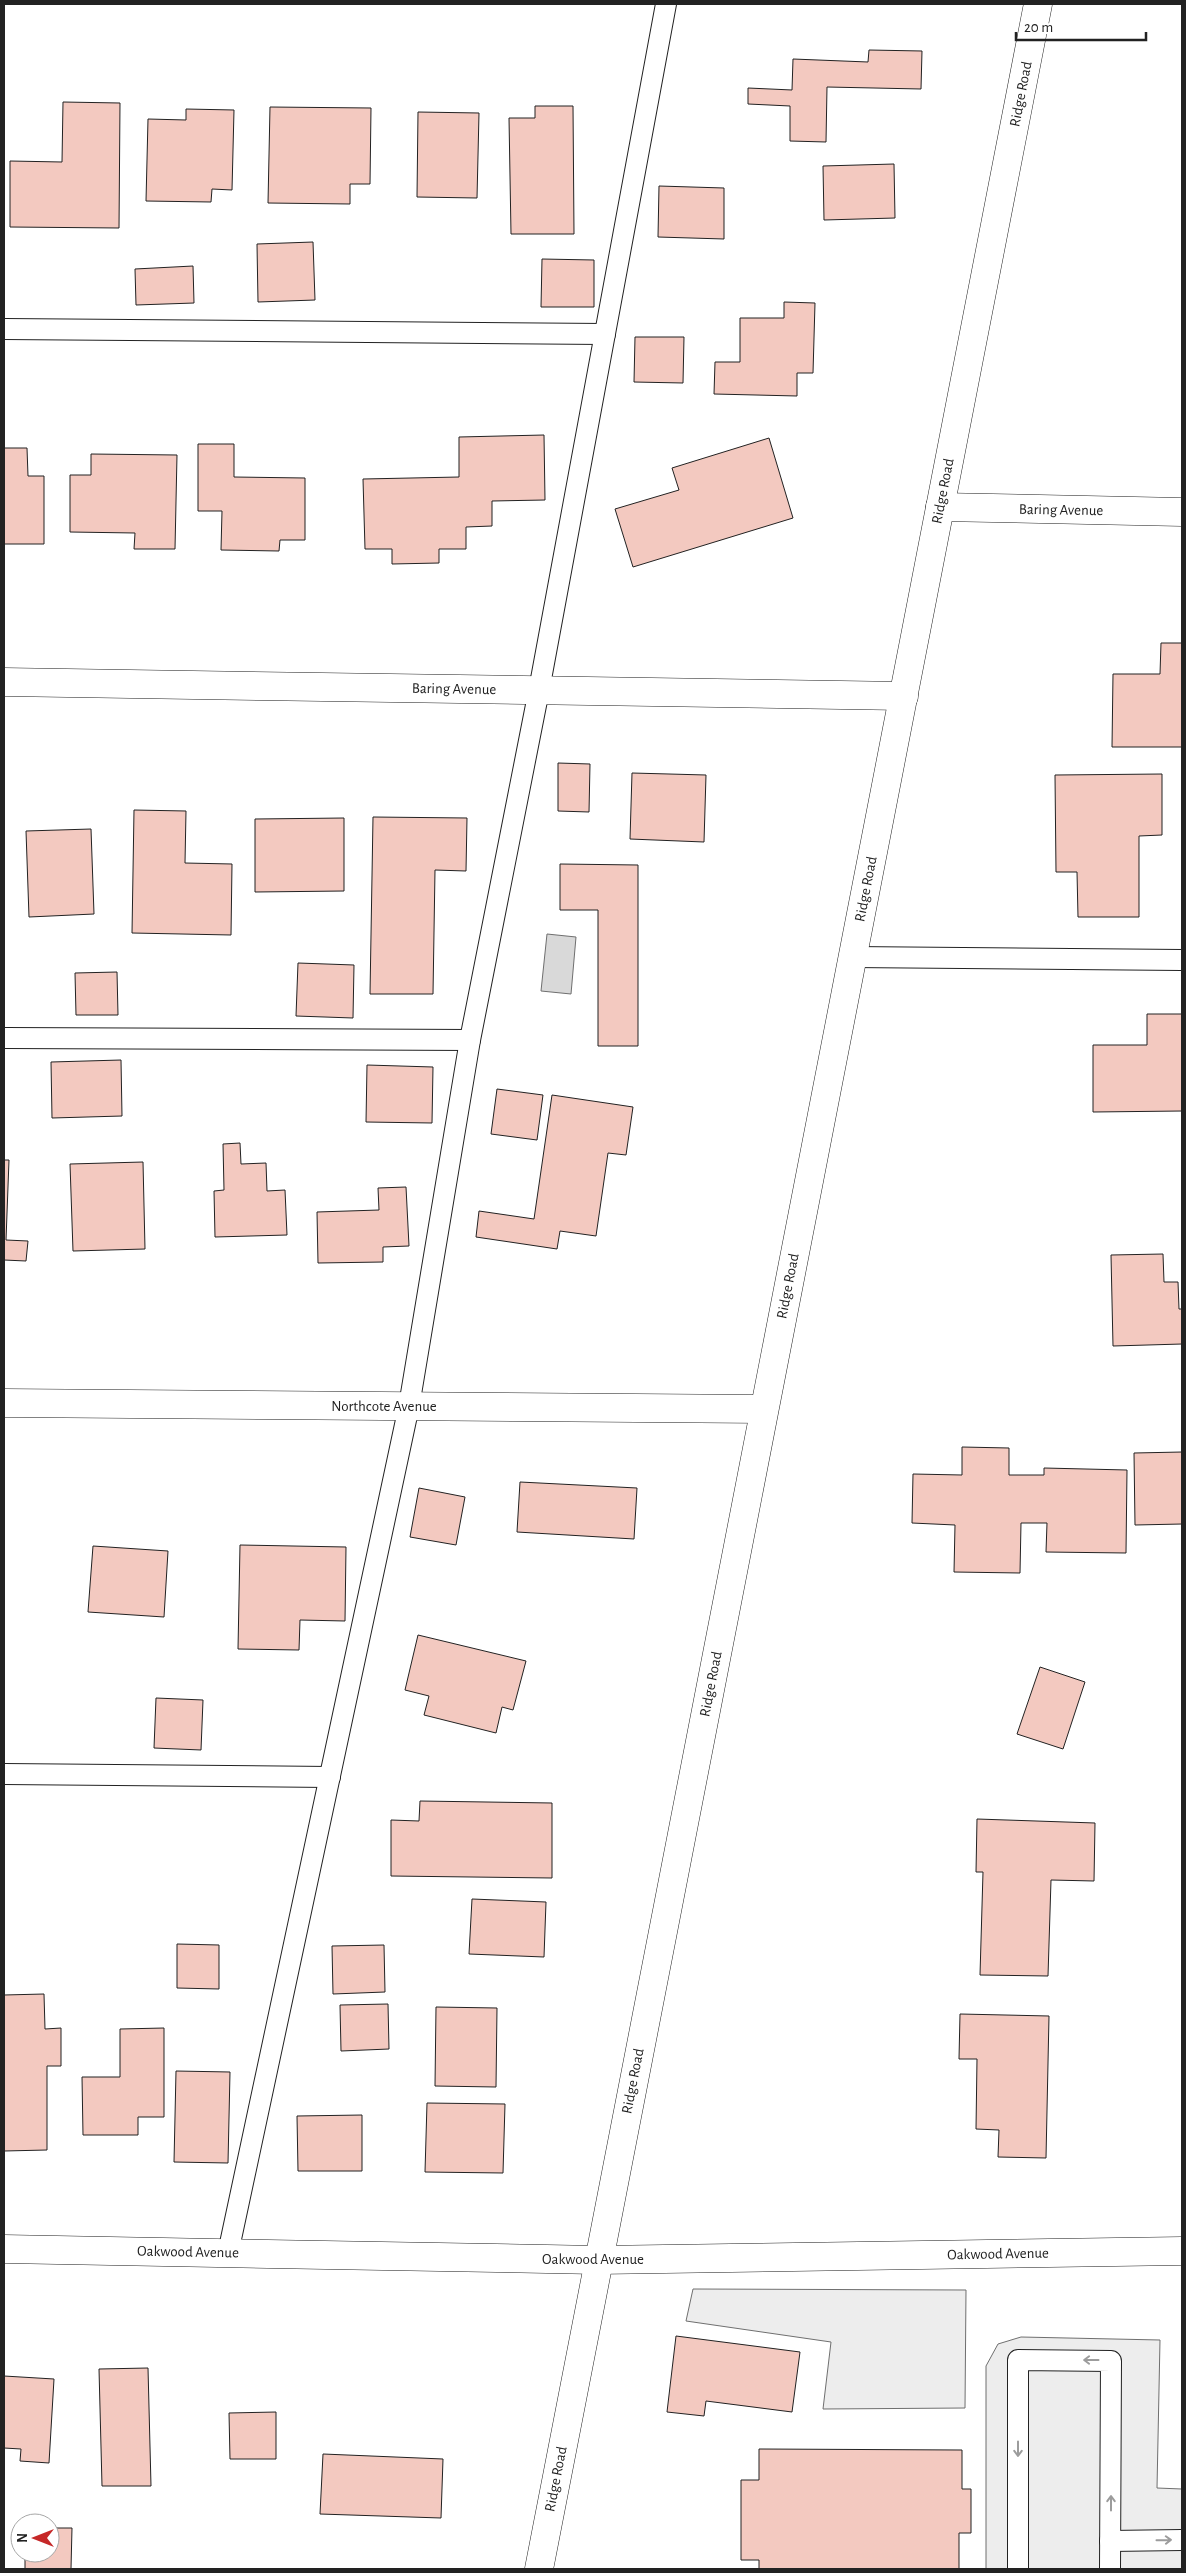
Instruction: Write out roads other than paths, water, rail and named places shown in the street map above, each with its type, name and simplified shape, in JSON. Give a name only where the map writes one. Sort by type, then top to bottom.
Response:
[{"type":"street","name":"Ridge Road","points":[[539,2569],[1038,4]]},
{"type":"street","name":"Baring Avenue","points":[[940,507],[1182,512]]},
{"type":"street","name":"Baring Avenue","points":[[4,682],[904,696]]},
{"type":"street","name":"Northcote Avenue","points":[[4,1403],[764,1409]]},
{"type":"street","name":"Oakwood Avenue","points":[[4,2249],[598,2260],[1182,2251]]},
{"type":"lane","points":[[228,2253],[409,1406],[470,1040],[539,690],[666,4]]},
{"type":"lane","points":[[4,329],[604,334]]},
{"type":"lane","points":[[852,957],[1182,960]]},
{"type":"lane","points":[[4,1038],[470,1040]]},
{"type":"lane","points":[[4,1774],[330,1778]]},
{"type":"lane","points":[[1018,2569],[1018,2360],[1111,2360],[1110,2569]]},
{"type":"lane","points":[[1110,2541],[1182,2540]]}]
